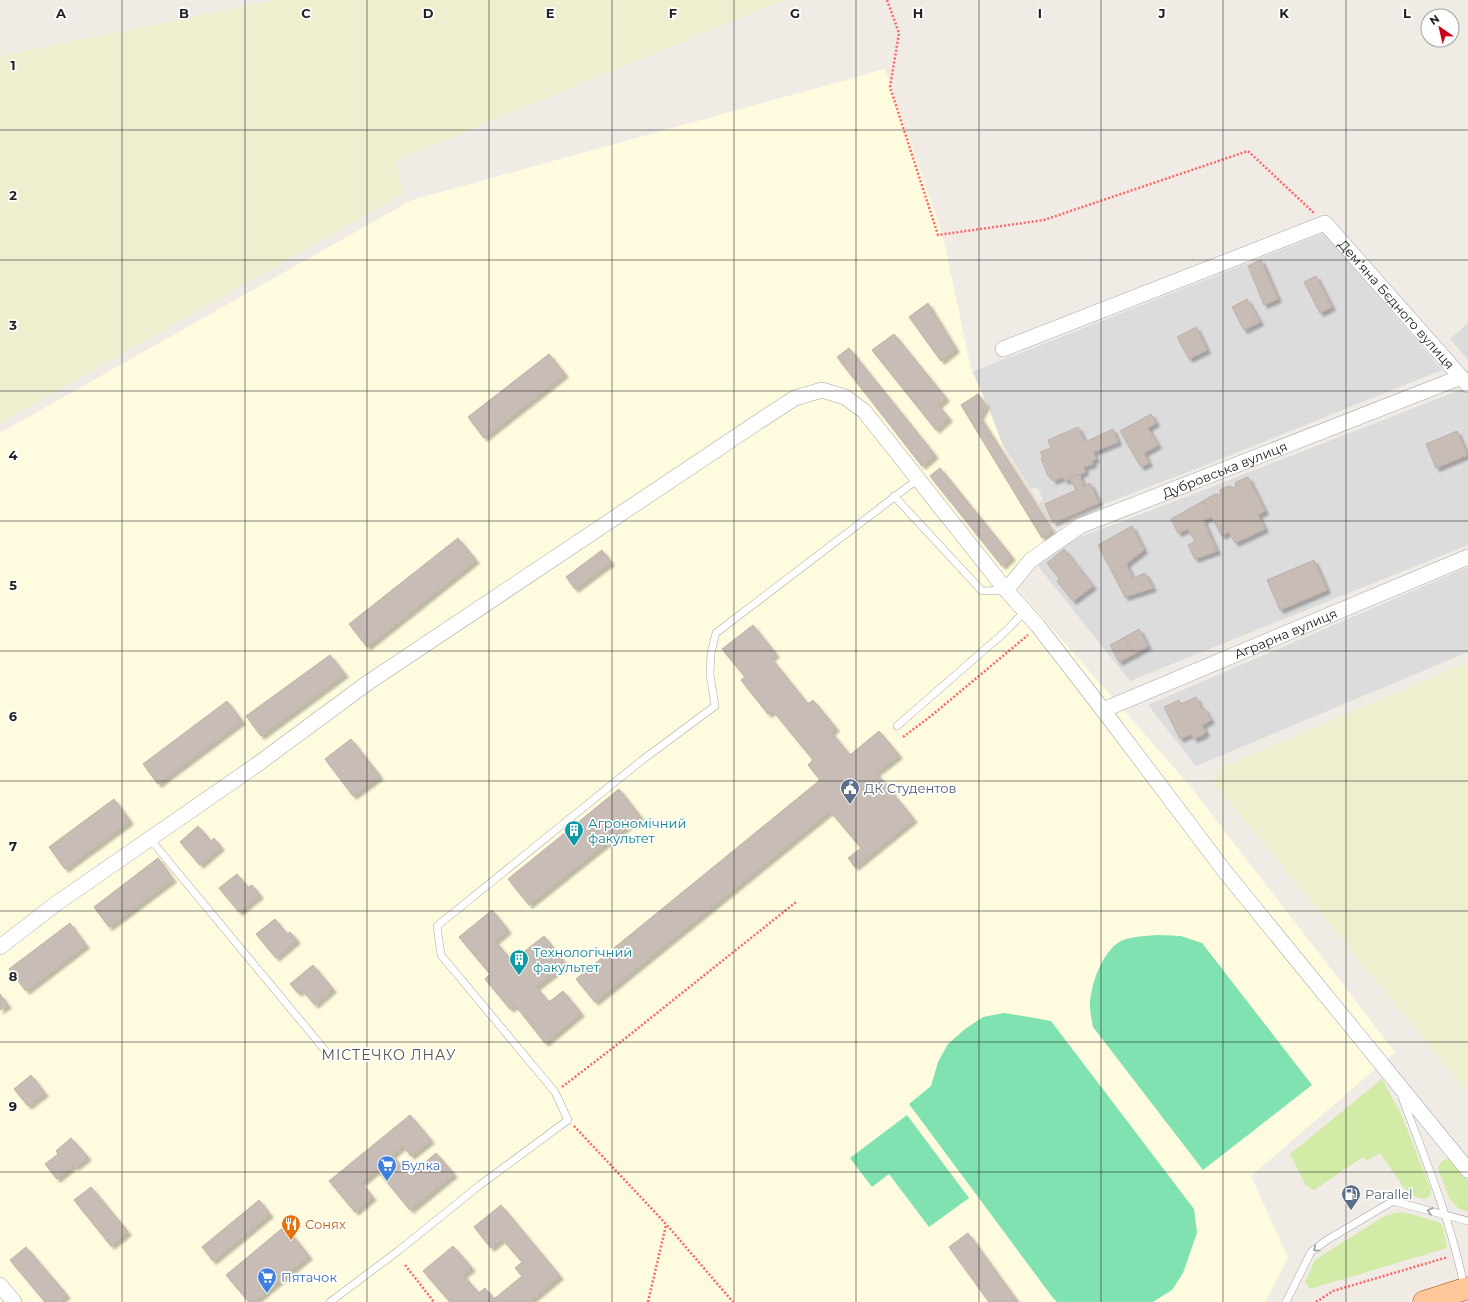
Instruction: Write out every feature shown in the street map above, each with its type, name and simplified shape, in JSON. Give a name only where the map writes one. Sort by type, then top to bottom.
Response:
[{"type":"main road","points":[[1424,1302],[1466,1288]]},
{"type":"street","points":[[1003,349],[1325,223]]},
{"type":"street","name":"Дем’яна Бєдного вулиця","points":[[1325,223],[1464,381]]},
{"type":"street","name":"Дубровська вулиця","points":[[1006,590],[1031,560],[1080,526],[1464,381]]},
{"type":"street","points":[[0,947],[57,903],[255,766],[366,684],[795,398],[822,390],[845,397],[864,411],[1006,590],[1038,626],[1226,873],[1468,1170]]},
{"type":"street","name":"Аграрна вулиця","points":[[1103,710],[1468,557]]},
{"type":"street","points":[[0,1285],[14,1302]]},
{"type":"lane","points":[[330,1302],[480,1185],[568,1120],[555,1092],[441,955],[437,926],[641,761],[715,706],[710,674],[711,653],[716,633],[918,479]]},
{"type":"lane","points":[[894,496],[982,591],[1006,590]]},
{"type":"lane","points":[[897,726],[1006,632],[1025,611]]},
{"type":"lane","points":[[150,839],[330,1055]]},
{"type":"lane","points":[[1396,1081],[1445,1216],[1466,1288]]},
{"type":"lane","points":[[1286,1302],[1311,1252],[1327,1240],[1393,1201],[1468,1221]]},
{"type":"path","points":[[887,0],[899,33],[890,87],[938,235],[1044,220],[1248,151],[1325,223]]},
{"type":"path","points":[[903,737],[931,716],[1038,626]]},
{"type":"path","points":[[555,1092],[627,1037],[796,902]]},
{"type":"path","points":[[568,1120],[666,1224],[733,1302]]},
{"type":"path","points":[[648,1302],[666,1224]]},
{"type":"path","points":[[1316,1302],[1333,1292],[1457,1254]]},
{"type":"path","points":[[405,1265],[434,1302]]},
{"type":"shaded area","points":[[885,69],[943,236],[971,369],[988,406],[1006,454],[1055,532],[1007,577],[1190,786],[1395,1052],[1251,1176],[1288,1258],[1265,1302],[0,1302],[0,433],[412,200]]},
{"type":"shaded area","points":[[1324,233],[1442,370],[1196,469],[1051,524],[1039,504],[1043,499],[1037,487],[1031,489],[984,415],[967,374]]},
{"type":"shaded area","points":[[1468,323],[1468,360],[1450,339]]},
{"type":"shaded area","points":[[1463,389],[1468,395],[1468,545],[1130,681],[1038,566],[1048,556],[1072,540]]},
{"type":"shaded area","points":[[1468,567],[1468,652],[1196,766],[1148,705]]},
{"type":"green space","points":[[273,0],[783,0],[395,161],[404,193],[0,423],[0,56]]},
{"type":"green space","points":[[1468,662],[1468,1093],[1214,783],[1220,768]]},
{"type":"green space","points":[[1140,936],[1181,936],[1202,943],[1312,1085],[1203,1170],[1093,1027],[1090,1006],[1092,989],[1098,970],[1108,953],[1114,946],[1126,939]]},
{"type":"green space","points":[[1004,1013],[1051,1021],[1194,1209],[1197,1233],[1183,1273],[1172,1290],[1153,1302],[1057,1302],[909,1104],[931,1086],[938,1062],[948,1044],[965,1029],[983,1017]]},
{"type":"green space","points":[[1382,1079],[1402,1116],[1431,1190],[1430,1196],[1425,1199],[1409,1195],[1380,1153],[1366,1161],[1363,1157],[1314,1190],[1306,1186],[1290,1154]]},
{"type":"green space","points":[[907,1115],[969,1198],[929,1227],[889,1174],[872,1187],[850,1158]]},
{"type":"green space","points":[[1446,1159],[1449,1159],[1468,1180],[1468,1212],[1458,1208],[1449,1198],[1438,1168],[1440,1163]]},
{"type":"green space","points":[[1403,1212],[1439,1222],[1443,1227],[1447,1248],[1310,1289],[1305,1282],[1315,1260],[1383,1217],[1394,1213]]},
{"type":"building","points":[[1261,260],[1278,299],[1264,305],[1248,266]]},
{"type":"building","points":[[1316,276],[1332,307],[1320,313],[1304,282]]},
{"type":"building","points":[[1247,299],[1260,322],[1244,330],[1232,307]]},
{"type":"building","points":[[928,303],[956,349],[941,361],[909,317]]},
{"type":"building","points":[[1196,327],[1207,350],[1189,359],[1177,337]]},
{"type":"building","points":[[894,334],[946,398],[938,405],[949,418],[936,430],[872,350]]},
{"type":"building","points":[[849,348],[935,455],[922,466],[837,357]]},
{"type":"building","points":[[549,354],[565,374],[484,438],[468,417]]},
{"type":"building","points":[[978,394],[986,405],[980,417],[1052,530],[1042,538],[961,405]]},
{"type":"building","points":[[1151,414],[1156,423],[1148,428],[1158,445],[1144,453],[1149,463],[1141,467],[1120,431]]},
{"type":"building","points":[[1078,427],[1085,442],[1113,429],[1118,442],[1093,452],[1096,459],[1092,461],[1093,464],[1084,467],[1085,472],[1065,481],[1063,477],[1053,481],[1051,475],[1048,476],[1041,458],[1043,457],[1040,452],[1051,448],[1048,440]]},
{"type":"building","points":[[1457,431],[1467,455],[1436,468],[1426,444]]},
{"type":"building","points":[[940,468],[1012,557],[1002,566],[930,476]]},
{"type":"building","points":[[1079,474],[1084,486],[1090,483],[1099,503],[1053,523],[1045,504],[1076,490],[1070,478]]},
{"type":"building","points":[[1248,477],[1265,511],[1258,515],[1265,529],[1235,543],[1229,532],[1222,536],[1203,501],[1215,494],[1220,495],[1220,490],[1228,486],[1235,488],[1236,482]]},
{"type":"building","points":[[1203,501],[1212,517],[1203,520],[1217,551],[1195,559],[1188,545],[1195,541],[1188,529],[1178,533],[1171,519]]},
{"type":"building","points":[[1132,526],[1144,550],[1126,564],[1133,578],[1145,573],[1153,588],[1125,597],[1098,545]]},
{"type":"building","points":[[458,538],[476,560],[367,647],[349,624]]},
{"type":"building","points":[[1064,549],[1093,586],[1073,601],[1057,581],[1060,579],[1047,563]]},
{"type":"building","points":[[602,550],[611,562],[575,589],[566,577]]},
{"type":"building","points":[[1314,560],[1327,590],[1280,610],[1267,580]]},
{"type":"building","points":[[753,625],[776,654],[771,658],[808,704],[813,700],[836,728],[831,732],[850,755],[879,731],[899,755],[876,773],[914,819],[855,867],[848,858],[861,848],[830,811],[595,1002],[576,979],[820,780],[808,765],[813,760],[773,711],[768,714],[741,680],[745,677],[722,649]]},
{"type":"building","points":[[1139,629],[1148,646],[1134,654],[1125,637]]},
{"type":"building","points":[[1125,637],[1134,654],[1119,662],[1110,645]]},
{"type":"building","points":[[330,655],[345,674],[261,736],[246,716]]},
{"type":"building","points":[[1196,697],[1201,708],[1204,708],[1211,720],[1202,725],[1206,732],[1203,735],[1194,739],[1191,734],[1180,739],[1164,707],[1179,700],[1181,704]]},
{"type":"building","points":[[227,701],[242,721],[158,784],[143,764]]},
{"type":"building","points":[[351,739],[380,776],[353,796],[325,759]]},
{"type":"building","name":"Агрономічний факультет","points":[[619,789],[640,816],[529,905],[508,879]]},
{"type":"building","points":[[114,799],[130,821],[65,869],[49,847]]},
{"type":"building","points":[[198,826],[211,841],[214,838],[221,847],[200,865],[180,842]]},
{"type":"building","points":[[158,858],[173,879],[109,927],[94,907]]},
{"type":"building","points":[[237,874],[248,888],[252,885],[260,895],[239,912],[219,888]]},
{"type":"building","name":"Технологічний факультет","points":[[492,910],[508,930],[495,941],[512,961],[544,936],[566,964],[536,987],[549,1002],[563,991],[581,1013],[545,1043],[515,1005],[510,1009],[485,979],[490,974],[459,937]]},
{"type":"building","points":[[275,919],[287,934],[290,932],[297,940],[276,958],[256,934]]},
{"type":"building","points":[[70,923],[86,945],[26,991],[9,969]]},
{"type":"building","points":[[313,965],[333,989],[315,1005],[302,990],[298,993],[290,984]]},
{"type":"building","points":[[0,994],[8,1005],[0,1010]]},
{"type":"building","points":[[31,1075],[45,1093],[28,1106],[14,1089]]},
{"type":"building","points":[[410,1115],[431,1140],[411,1156],[403,1146],[392,1155],[409,1176],[436,1153],[454,1174],[410,1210],[377,1170],[361,1183],[373,1197],[355,1212],[329,1181]]},
{"type":"building","points":[[71,1138],[88,1157],[75,1167],[74,1165],[57,1179],[45,1164],[58,1154],[56,1151]]},
{"type":"building","points":[[91,1187],[128,1232],[111,1246],[74,1200]]},
{"type":"building","points":[[259,1200],[270,1214],[213,1261],[202,1247]]},
{"type":"building","points":[[501,1205],[560,1276],[529,1302],[450,1302],[423,1271],[453,1246],[472,1268],[463,1275],[479,1293],[485,1288],[494,1299],[522,1276],[515,1268],[522,1262],[502,1239],[491,1248],[474,1227]]},
{"type":"building","points":[[285,1226],[309,1256],[254,1302],[249,1302],[226,1275]]},
{"type":"building","points":[[968,1233],[1018,1302],[989,1302],[949,1247]]},
{"type":"building","points":[[26,1247],[67,1295],[59,1302],[45,1302],[10,1260]]},
{"type":"place","name":"ДК Студентов","points":[[850,805]]},
{"type":"place","name":"Агрономічний факультет","points":[[574,847]]},
{"type":"place","name":"Технологічний факультет","points":[[519,976]]},
{"type":"place","name":"Булка","points":[[387,1182]]},
{"type":"place","name":"Parallel","points":[[1351,1211]]},
{"type":"place","name":"Сонях","points":[[291,1241]]},
{"type":"place","name":"Пятачок","points":[[267,1294]]},
{"type":"district","name":"МІСТЕЧКО ЛНАУ","points":[[389,1055]]}]
